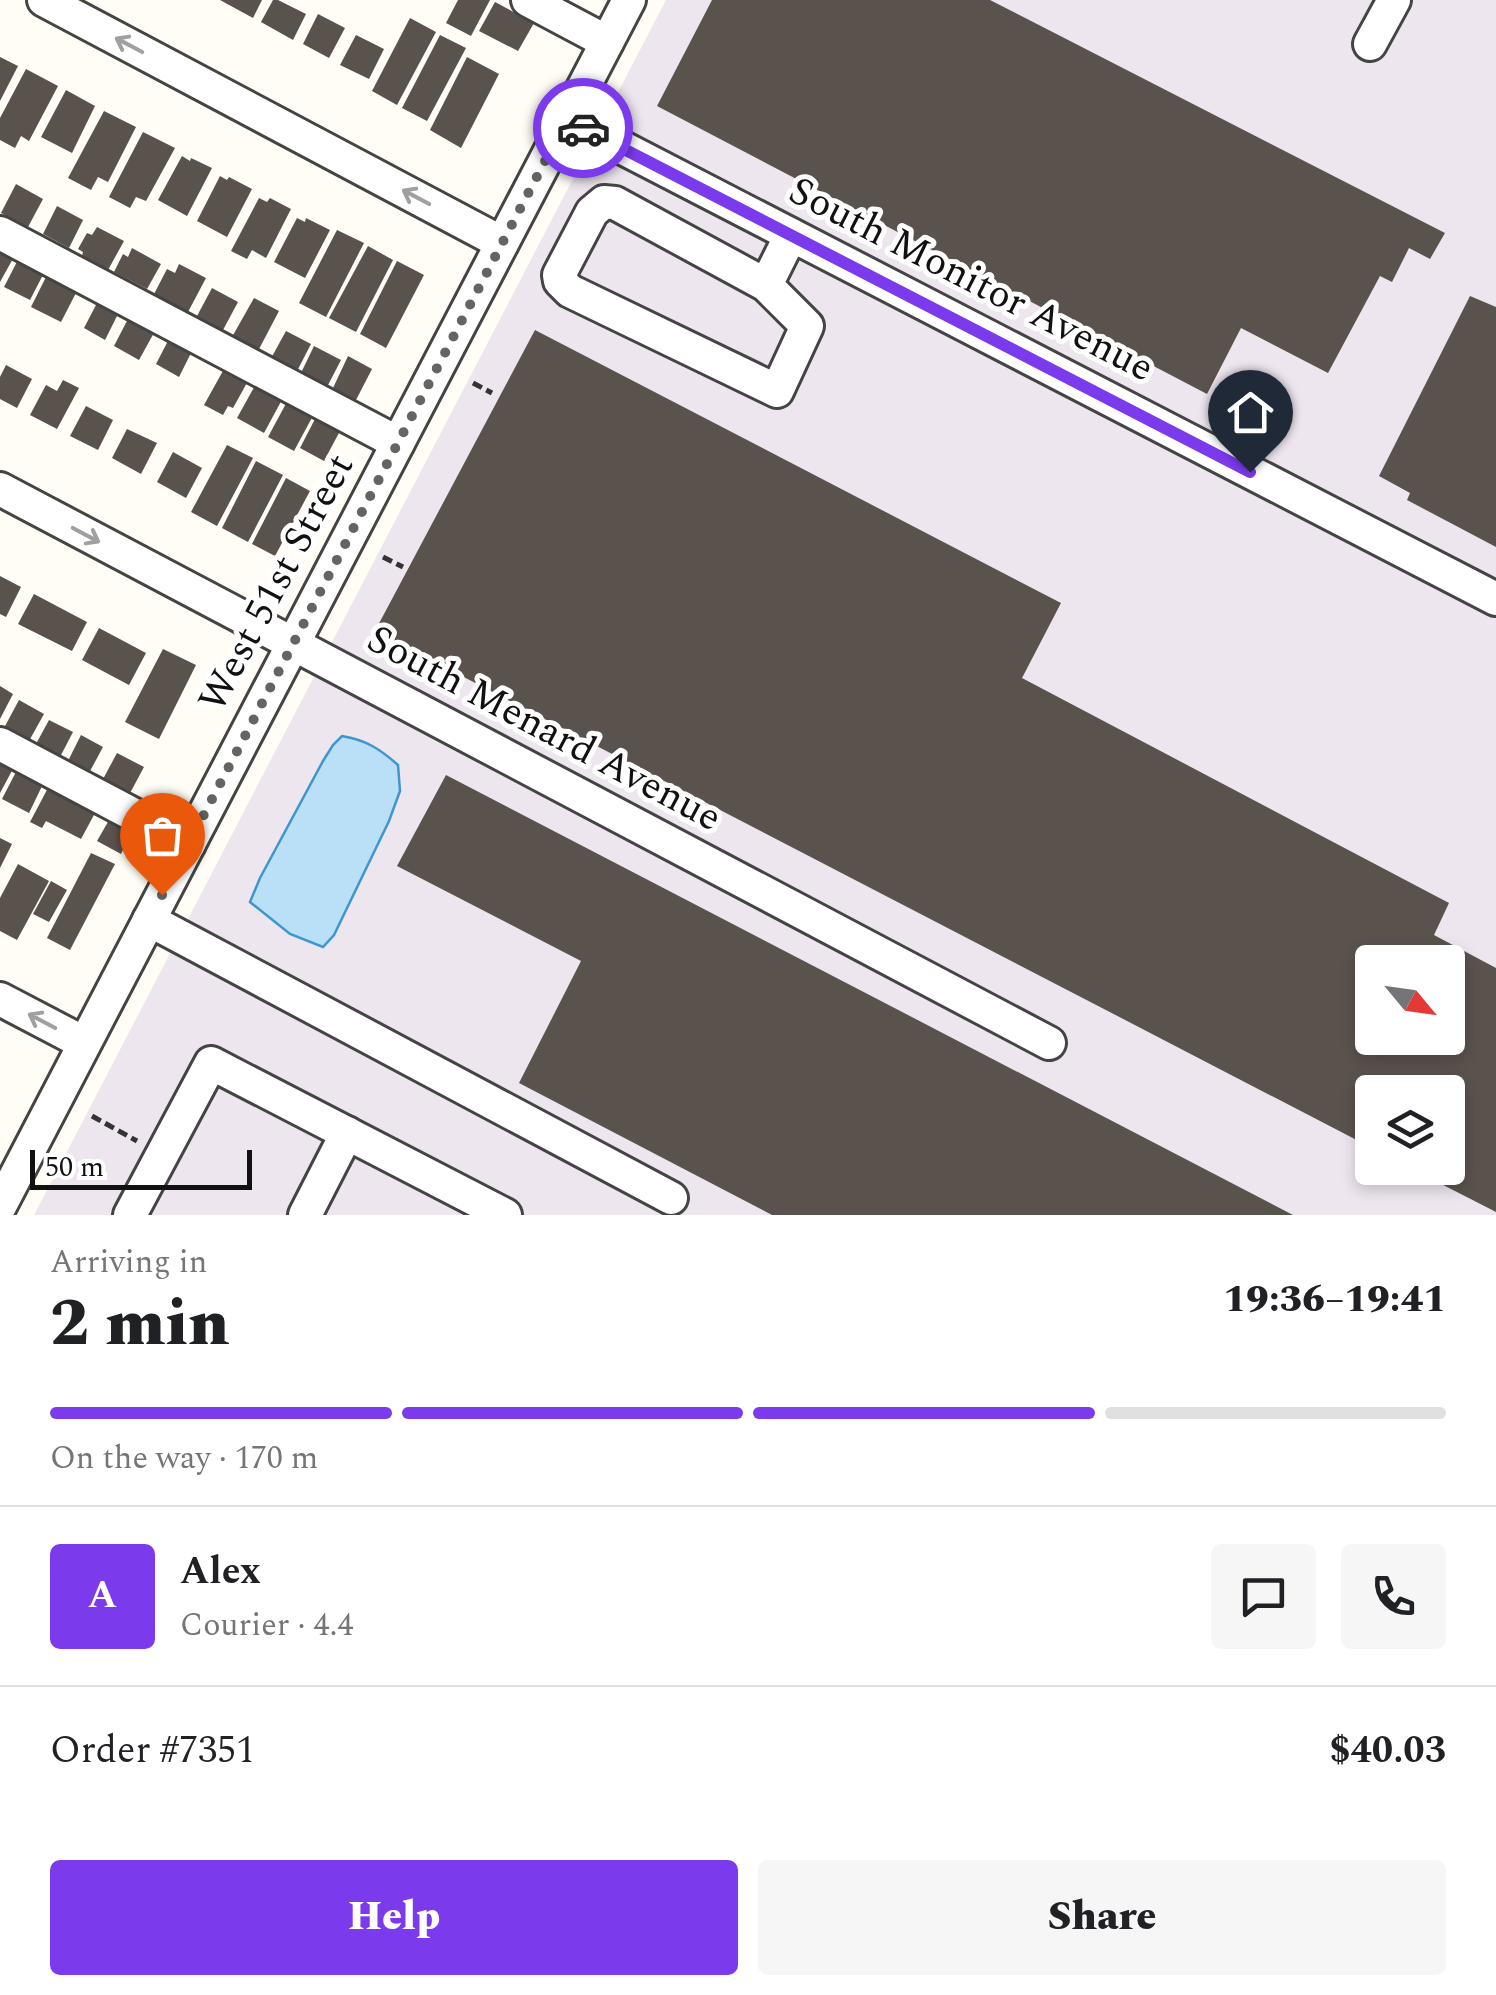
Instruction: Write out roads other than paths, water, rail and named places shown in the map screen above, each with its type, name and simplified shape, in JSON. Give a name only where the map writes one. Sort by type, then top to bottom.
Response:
[{"type":"street","points":[[44,0],[502,242]]},
{"type":"street","points":[[528,0],[608,42]]},
{"type":"street","name":"West 51st Street","points":[[0,1206],[629,0]]},
{"type":"street","points":[[1370,44],[1394,0]]},
{"type":"street","name":"South Monitor Avenue","points":[[567,119],[1496,599]]},
{"type":"street","points":[[604,202],[615,203],[766,284],[808,326],[777,392],[570,291],[559,275],[592,212],[604,202]]},
{"type":"street","points":[[0,233],[398,443]]},
{"type":"street","points":[[766,284],[792,235]]},
{"type":"street","name":"South Menard Avenue","points":[[0,490],[1049,1043]]},
{"type":"street","points":[[0,744],[189,844]]},
{"type":"street","points":[[149,920],[671,1198]]},
{"type":"street","points":[[0,999],[84,1044]]},
{"type":"street","points":[[130,1215],[211,1062],[348,1133],[453,1203],[505,1215]]},
{"type":"street","points":[[305,1215],[348,1133]]},
{"type":"water","points":[[342,736],[372,746],[398,765],[400,791],[334,935],[323,947],[290,934],[250,902],[323,761]]}]
